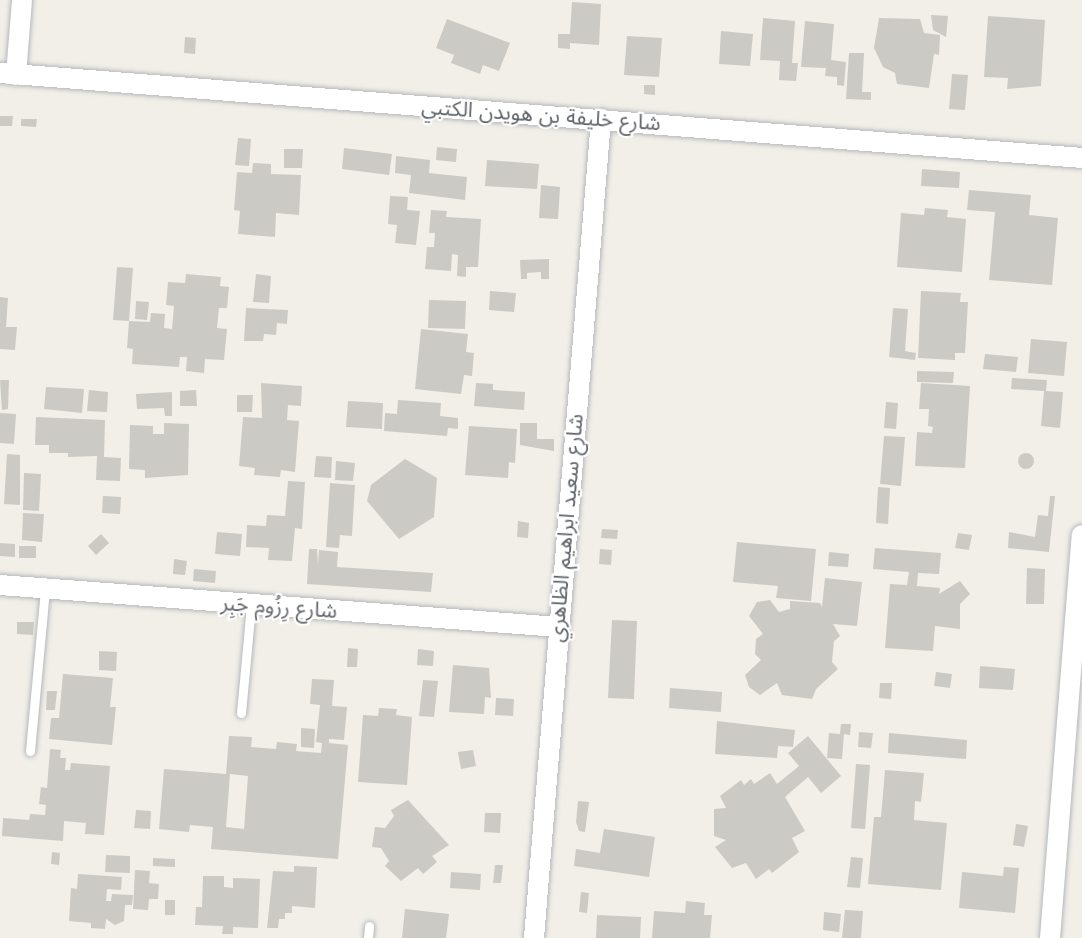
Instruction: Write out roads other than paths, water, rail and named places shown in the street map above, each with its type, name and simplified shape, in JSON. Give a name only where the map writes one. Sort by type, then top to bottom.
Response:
[{"type":"street","points":[[8,74],[22,0]]},
{"type":"street","name":"شارع خليفة بن هويدن الكتبي","points":[[8,74],[602,119],[1082,159]]},
{"type":"street","name":"شارع سعيد ابراهيم الظاهري","points":[[534,938],[558,627],[602,119]]},
{"type":"street","points":[[1050,938],[1077,671],[1082,536]]},
{"type":"street","name":"شارع رِزُوم جَبِر","points":[[0,585],[558,627]]},
{"type":"lane","points":[[30,751],[45,589]]},
{"type":"lane","points":[[241,713],[251,605]]},
{"type":"lane","points":[[368,938],[369,926]]}]
